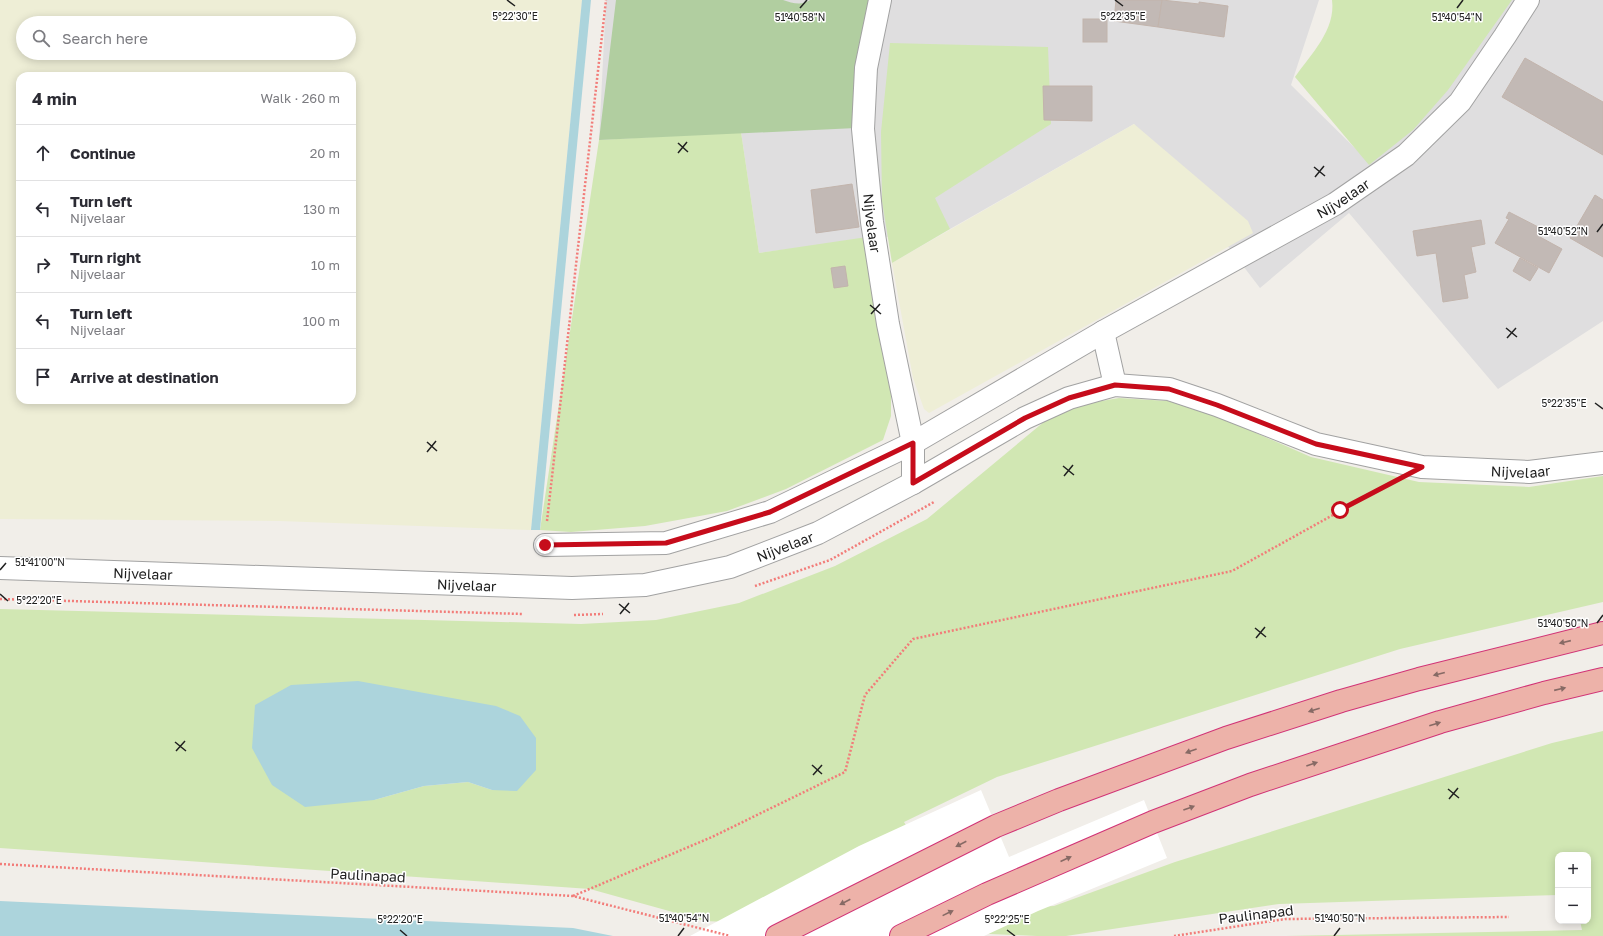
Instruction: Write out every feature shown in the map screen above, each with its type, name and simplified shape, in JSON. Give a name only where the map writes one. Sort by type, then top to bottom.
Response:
[{"type":"highway","points":[[785,932],[996,826],[1059,800],[1226,738],[1341,701],[1434,675],[1603,633]]},
{"type":"highway","points":[[907,933],[987,894],[1153,822],[1250,785],[1440,722],[1544,693],[1603,679]]},
{"type":"street","name":"Nijvelaar","points":[[880,0],[866,68],[863,129],[872,222],[888,324],[913,443],[913,483]]},
{"type":"street","name":"Nijvelaar","points":[[545,545],[666,543],[770,512],[913,443],[1103,332],[1335,204],[1406,155],[1460,102],[1528,0]]},
{"type":"street","points":[[1103,332],[1115,385]]},
{"type":"street","name":"Nijvelaar","points":[[0,568],[572,588],[645,585],[738,564],[818,533],[913,483],[1025,418],[1069,398],[1115,385],[1169,389],[1217,405],[1316,444],[1422,467],[1529,472],[1603,463]]},
{"type":"path","points":[[545,545],[606,0]]},
{"type":"path","points":[[573,896],[712,837],[845,772],[865,695],[913,639],[1232,571],[1388,485]]},
{"type":"path","name":"Paulinapad","points":[[0,864],[573,896],[730,936]]},
{"type":"path","name":"Paulinapad","points":[[1174,936],[1285,919],[1509,917]]},
{"type":"shaded area","points":[[606,0],[1319,0],[1291,85],[1369,162],[1508,0],[1603,0],[1603,321],[1498,389],[1349,213],[1260,288],[1134,124],[950,229],[759,253],[741,132],[599,140]]},
{"type":"green space","points":[[0,0],[582,0],[531,530],[279,521],[0,519]]},
{"type":"green space","points":[[616,0],[783,0],[793,3],[804,3],[810,0],[874,0],[856,128],[599,140]]},
{"type":"green space","points":[[1332,0],[1512,0],[1448,90],[1413,130],[1369,165],[1295,77],[1315,50],[1326,31],[1332,11]]},
{"type":"green space","points":[[890,43],[1048,47],[1051,124],[935,198],[950,229],[892,263],[882,201],[881,132]]},
{"type":"green space","points":[[1134,124],[1248,221],[1253,233],[929,413],[924,409],[913,378],[892,263]]},
{"type":"green space","points":[[741,132],[759,253],[867,237],[891,378],[891,416],[883,440],[786,489],[727,511],[645,526],[571,532],[540,530],[599,140]]},
{"type":"green space","points":[[1119,398],[1168,401],[1213,414],[1311,457],[1419,482],[1529,487],[1603,476],[1603,602],[1400,649],[997,777],[904,822],[943,886],[999,909],[1054,906],[1175,862],[1552,743],[1603,731],[1603,936],[1285,936],[1582,930],[1581,924],[1591,924],[1591,852],[1555,852],[1555,895],[1279,904],[1066,936],[1037,936],[705,921],[590,889],[0,848],[0,609],[581,624],[656,620],[739,603],[835,566],[927,519],[1045,421],[1084,404]],"holes":[[[536,738],[492,790],[468,782],[424,786],[374,800]]]},
{"type":"water","points":[[582,0],[591,0],[540,530],[531,530]]},
{"type":"water","points":[[358,681],[496,706],[520,716],[536,738],[536,770],[517,791],[492,790],[468,782],[424,786],[374,800],[305,807],[272,785],[252,748],[255,705],[291,685]]},
{"type":"water","points":[[0,901],[573,928],[613,936],[0,936]]},
{"type":"pier","points":[[981,790],[1009,857],[1144,800],[1167,858],[1038,911],[984,936],[690,936],[859,846]]},
{"type":"building","points":[[1116,0],[1162,0],[1158,27],[1114,21]]},
{"type":"building","points":[[1162,0],[1199,4],[1199,2],[1228,6],[1224,37],[1158,27]]},
{"type":"building","points":[[1083,19],[1107,19],[1107,42],[1083,42]]},
{"type":"building","points":[[1525,58],[1603,102],[1603,155],[1502,97]]},
{"type":"building","points":[[1043,86],[1092,86],[1092,121],[1044,120]]},
{"type":"building","points":[[852,184],[859,227],[816,233],[811,190]]},
{"type":"building","points":[[1595,195],[1603,200],[1603,257],[1570,238]]},
{"type":"building","points":[[1509,212],[1544,230],[1540,237],[1562,249],[1549,273],[1495,243],[1509,219],[1506,218]]},
{"type":"building","points":[[1481,220],[1485,244],[1471,247],[1476,272],[1464,275],[1468,298],[1443,302],[1436,253],[1417,256],[1413,231]]},
{"type":"building","points":[[1520,258],[1538,268],[1530,281],[1513,271]]},
{"type":"building","points":[[845,266],[848,286],[834,288],[831,268]]},
{"type":"route","points":[[545,545],[666,543],[770,512],[913,443],[913,483],[1025,418],[1069,398],[1115,385],[1169,389],[1217,405],[1316,444],[1422,467],[1340,510]]}]
